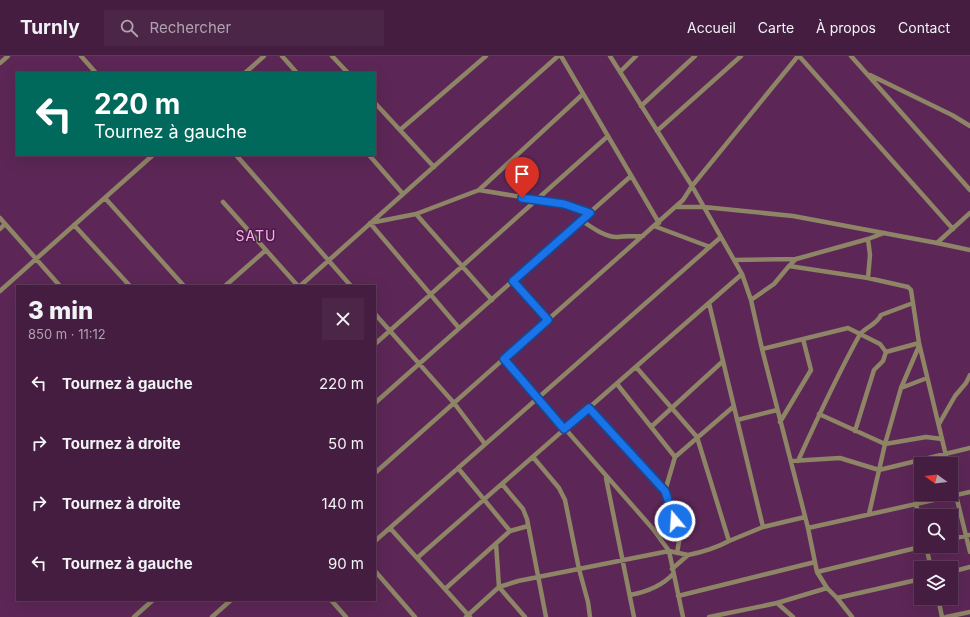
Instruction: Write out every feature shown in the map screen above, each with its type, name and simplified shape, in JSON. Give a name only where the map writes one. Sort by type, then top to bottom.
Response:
[{"type":"street","points":[[0,63],[8,56]]},
{"type":"street","points":[[81,56],[95,72]]},
{"type":"street","points":[[246,72],[264,56]]},
{"type":"street","points":[[282,56],[296,72]]},
{"type":"street","points":[[332,56],[347,72]]},
{"type":"street","points":[[400,130],[486,56]]},
{"type":"street","points":[[300,285],[560,56],[658,223]]},
{"type":"street","points":[[610,56],[692,186],[742,274],[751,300],[777,410],[808,528],[817,572],[827,588],[852,617]]},
{"type":"street","points":[[620,72],[636,56]]},
{"type":"street","points":[[641,106],[695,56]]},
{"type":"street","points":[[657,131],[741,56]]},
{"type":"street","points":[[376,472],[676,207],[799,56],[953,229]]},
{"type":"street","points":[[851,56],[970,190]]},
{"type":"street","points":[[867,74],[952,115],[970,126]]},
{"type":"street","points":[[370,223],[416,214],[479,190],[583,94]]},
{"type":"street","points":[[376,104],[434,167]]},
{"type":"street","points":[[376,343],[608,136]]},
{"type":"street","points":[[0,291],[152,156]]},
{"type":"street","points":[[237,156],[350,285]]},
{"type":"street","points":[[370,156],[404,194]]},
{"type":"street","points":[[376,402],[631,176]]},
{"type":"street","points":[[479,190],[564,204],[590,213]]},
{"type":"street","points":[[105,198],[183,285]]},
{"type":"street","points":[[223,202],[298,285]]},
{"type":"street","points":[[676,207],[704,206],[793,216],[937,242],[970,250]]},
{"type":"street","points":[[937,242],[970,213]]},
{"type":"street","points":[[416,214],[492,300]]},
{"type":"street","points":[[0,218],[59,285]]},
{"type":"street","points":[[581,220],[601,233],[617,237],[643,236]]},
{"type":"street","points":[[370,223],[459,328]]},
{"type":"street","points":[[0,229],[6,224]]},
{"type":"street","points":[[74,225],[129,285]]},
{"type":"street","points":[[654,226],[710,247]]},
{"type":"street","points":[[734,260],[796,259],[868,240],[885,233]]},
{"type":"street","points":[[376,540],[721,237]]},
{"type":"street","points":[[868,240],[870,255],[868,278]]},
{"type":"street","points":[[226,285],[266,250]]},
{"type":"street","points":[[751,300],[774,284],[796,259]]},
{"type":"street","points":[[789,266],[868,278],[908,287],[911,290],[919,344],[947,457]]},
{"type":"street","points":[[417,558],[742,274]]},
{"type":"street","points":[[513,281],[548,320]]},
{"type":"street","points":[[709,303],[763,527]]},
{"type":"street","points":[[798,461],[819,414],[860,333],[878,321],[881,316],[913,303]]},
{"type":"street","points":[[376,315],[454,404],[485,444]]},
{"type":"street","points":[[762,349],[848,328],[880,344],[886,352]]},
{"type":"street","points":[[780,422],[811,370],[803,339]]},
{"type":"street","points":[[886,352],[919,344]]},
{"type":"street","points":[[869,514],[885,444],[901,388],[919,344]]},
{"type":"street","points":[[855,431],[874,370],[883,361],[886,352]]},
{"type":"street","points":[[504,359],[653,529],[669,551],[684,617]]},
{"type":"street","points":[[651,427],[722,362]]},
{"type":"street","points":[[636,367],[698,437],[729,540]]},
{"type":"street","points":[[939,424],[955,396],[966,384],[970,375]]},
{"type":"street","points":[[901,388],[927,378]]},
{"type":"street","points":[[617,384],[675,457]]},
{"type":"street","points":[[665,491],[675,457],[733,407]]},
{"type":"street","points":[[589,408],[665,491],[680,536],[677,553]]},
{"type":"street","points":[[736,420],[777,410]]},
{"type":"street","points":[[819,414],[885,444],[926,437],[942,439]]},
{"type":"street","points":[[790,462],[840,458],[880,470],[970,448]]},
{"type":"street","points":[[533,457],[559,488],[565,500],[590,617]]},
{"type":"street","points":[[458,468],[510,531]]},
{"type":"street","points":[[606,477],[634,617]]},
{"type":"street","points":[[502,484],[523,509],[528,526],[546,617]]},
{"type":"street","points":[[958,495],[970,492]]},
{"type":"street","points":[[808,528],[929,501]]},
{"type":"street","points":[[958,501],[968,535],[970,552]]},
{"type":"street","points":[[916,504],[917,509]]},
{"type":"street","points":[[390,528],[468,616],[499,587],[518,581],[669,551],[688,555],[704,552],[729,540],[763,527],[805,517]]},
{"type":"street","points":[[445,589],[510,531],[528,526]]},
{"type":"street","points":[[958,537],[968,535]]},
{"type":"street","points":[[496,544],[499,587],[525,617]]},
{"type":"street","points":[[817,572],[914,549]]},
{"type":"street","points":[[630,595],[651,589],[667,581],[673,571],[688,555]]},
{"type":"street","points":[[678,596],[815,562]]},
{"type":"street","points":[[958,571],[970,568]]},
{"type":"street","points":[[376,571],[415,617]]},
{"type":"street","points":[[837,598],[914,581]]},
{"type":"street","points":[[709,617],[778,602],[827,588]]},
{"type":"street","points":[[134,617],[152,601]]},
{"type":"street","points":[[212,617],[230,601]]},
{"type":"street","points":[[332,601],[346,617]]},
{"type":"street","points":[[778,602],[793,617]]},
{"type":"street","points":[[939,605],[942,617]]},
{"type":"street","points":[[946,617],[970,612]]},
{"type":"district","name":"SATU","points":[[256,235]]},
{"type":"route","points":[[522,198],[564,204],[590,213],[513,281],[548,320],[504,359],[564,429],[589,408],[665,491],[675,521]]}]
